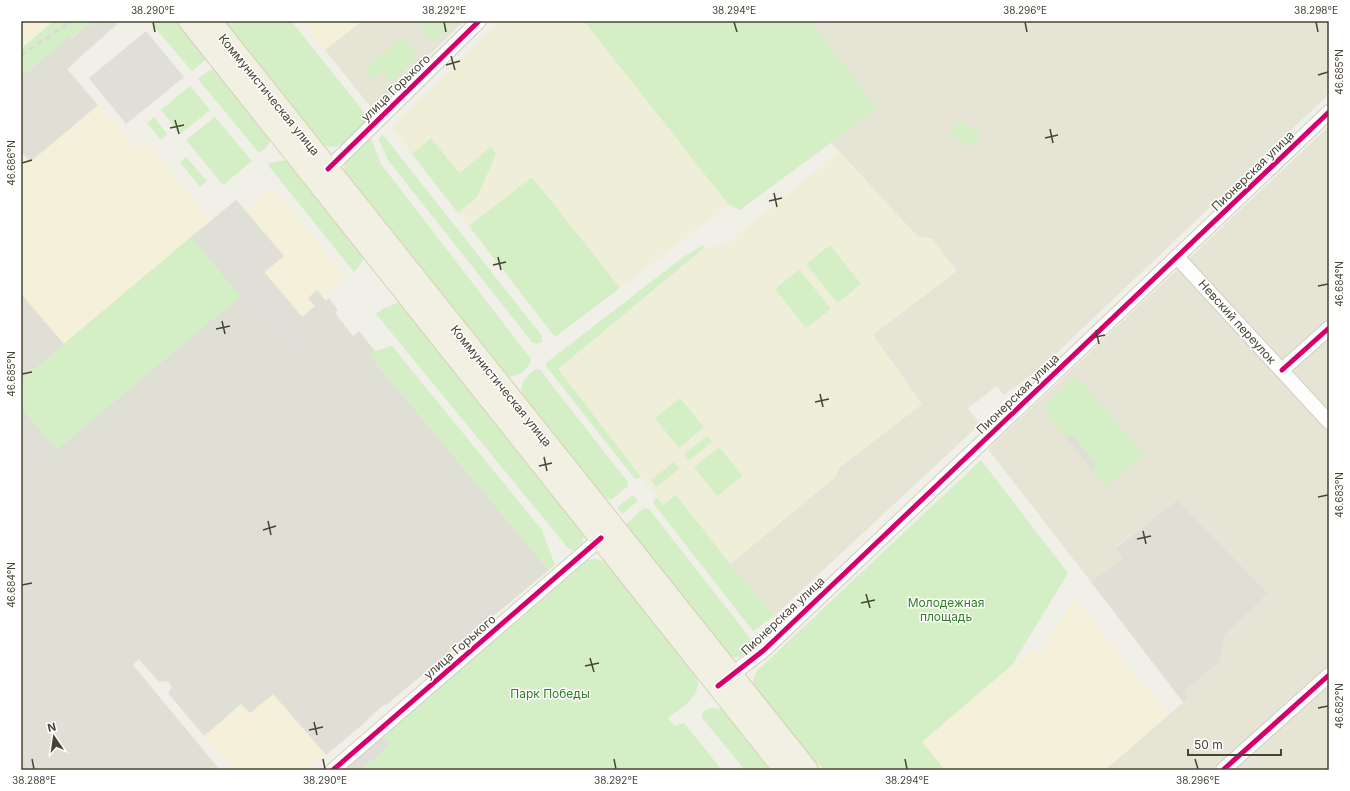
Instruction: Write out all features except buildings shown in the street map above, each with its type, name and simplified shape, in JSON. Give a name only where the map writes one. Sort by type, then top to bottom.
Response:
[{"type":"main road","name":"Коммунистическая улица","points":[[190,21],[601,538],[725,681],[807,770]]},
{"type":"main road","name":"Коммунистическая улица","points":[[210,21],[328,169],[725,681],[785,770]]},
{"type":"street","name":"улица Горького","points":[[328,169],[479,21]]},
{"type":"street","name":"Пионерская улица","points":[[725,681],[764,650],[1329,112]]},
{"type":"street","name":"Невский переулок","points":[[1177,256],[1329,422]]},
{"type":"street","points":[[1282,370],[1329,328]]},
{"type":"street","name":"улица Горького","points":[[333,770],[601,538]]},
{"type":"street","points":[[1223,770],[1329,675]]},
{"type":"shaded area","points":[[21,21],[44,21],[48,26],[21,49]]},
{"type":"shaded area","points":[[100,21],[114,21],[117,24],[67,69],[98,105],[30,162],[23,153],[21,154],[21,78],[68,36],[71,39],[90,22],[94,26]]},
{"type":"shaded area","points":[[302,21],[362,21],[325,50]]},
{"type":"shaded area","points":[[362,21],[464,21],[373,110],[325,50]]},
{"type":"shaded area","points":[[500,21],[801,21],[855,125],[740,210],[729,205],[555,337],[391,127]]},
{"type":"shaded area","points":[[801,21],[1329,21],[1329,94],[1042,367],[1004,395],[997,386],[968,408],[980,424],[774,616],[730,564],[834,478],[840,467],[922,404],[873,335],[917,236],[831,143],[874,110]]},
{"type":"shaded area","points":[[146,31],[184,77],[126,124],[89,78]]},
{"type":"shaded area","points":[[98,105],[112,122],[115,122],[138,150],[147,143],[211,221],[63,344],[21,294],[21,154],[35,142],[43,151]]},
{"type":"shaded area","points":[[1329,126],[1329,770],[1105,770],[1187,699],[1186,690],[1220,661],[1224,636],[1268,593],[1177,500],[1115,547],[1123,558],[1091,582],[988,449]]},
{"type":"shaded area","points":[[839,151],[917,236],[933,239],[957,271],[873,335],[922,404],[840,467],[834,478],[730,564],[676,495],[663,505],[558,369],[704,248],[727,244]]},
{"type":"shaded area","points":[[273,188],[346,277],[323,297],[317,290],[309,298],[315,306],[302,317],[264,272],[283,256],[245,211]]},
{"type":"shaded area","points":[[236,200],[284,256],[264,272],[302,317],[315,306],[308,298],[317,290],[326,301],[329,298],[338,310],[335,313],[353,336],[359,331],[375,351],[370,356],[549,570],[386,705],[385,704],[326,755],[273,694],[250,713],[241,704],[204,736],[168,693],[172,686],[167,681],[159,682],[139,659],[133,665],[220,770],[21,770],[21,294],[64,344]]},
{"type":"shaded area","points":[[236,200],[284,256],[264,272],[302,317],[290,327],[305,345],[292,356],[191,237]]},
{"type":"shaded area","points":[[1072,434],[1096,465],[1091,469],[1066,438]]},
{"type":"shaded area","points":[[1177,500],[1268,593],[1224,636],[1220,661],[1186,690],[1187,699],[1183,702],[1091,582],[1123,558],[1115,548]]},
{"type":"shaded area","points":[[1074,598],[1168,715],[1105,770],[945,770],[922,742],[1012,665],[1015,660],[1020,665],[1028,651],[1041,654]]},
{"type":"shaded area","points":[[273,694],[326,755],[308,770],[233,770],[204,736],[242,704],[250,713]]},
{"type":"shaded area","points":[[383,736],[390,745],[361,770],[344,770]]},
{"type":"green space","points":[[54,21],[100,21],[94,26],[90,22],[70,39],[68,37],[21,78],[21,49]]},
{"type":"green space","points":[[155,21],[181,21],[206,55],[205,60],[192,71],[152,24]]},
{"type":"green space","points":[[222,21],[291,21],[361,108],[368,122],[342,146],[328,147],[323,145]]},
{"type":"green space","points":[[425,21],[455,21],[433,43],[419,25]]},
{"type":"green space","points":[[584,21],[810,21],[878,108],[740,210],[729,205]]},
{"type":"green space","points":[[403,38],[418,57],[392,83],[383,71],[372,80],[364,69]]},
{"type":"green space","points":[[213,69],[216,70],[270,139],[265,149],[259,153],[198,79]]},
{"type":"green space","points":[[190,86],[210,110],[180,134],[161,110]]},
{"type":"green space","points":[[154,117],[167,134],[161,140],[147,123]]},
{"type":"green space","points":[[215,117],[252,161],[223,185],[186,140]]},
{"type":"green space","points":[[958,121],[980,132],[973,147],[951,136]]},
{"type":"green space","points":[[382,135],[542,336],[542,342],[538,344],[532,342],[388,160],[379,140]]},
{"type":"green space","points":[[370,136],[381,164],[531,359],[526,369],[522,372],[515,376],[508,377],[346,176],[344,169],[348,158]]},
{"type":"green space","points":[[431,138],[459,173],[491,147],[496,154],[477,197],[458,213],[412,154]]},
{"type":"green space","points":[[186,157],[207,181],[200,187],[180,162]]},
{"type":"green space","points":[[286,160],[290,161],[364,256],[362,263],[354,272],[268,165],[270,163]]},
{"type":"green space","points":[[532,177],[620,288],[555,337],[469,226]]},
{"type":"green space","points":[[191,237],[241,296],[57,450],[21,408],[21,380]]},
{"type":"green space","points":[[703,245],[704,248],[558,369],[641,477],[637,479],[634,478],[546,366],[546,363],[682,258]]},
{"type":"green space","points":[[830,245],[861,284],[837,303],[806,264]]},
{"type":"green space","points":[[799,270],[831,309],[806,328],[775,289]]},
{"type":"green space","points":[[397,303],[402,303],[583,530],[582,542],[576,551],[568,548],[376,314],[384,308]]},
{"type":"green space","points":[[392,346],[542,530],[555,565],[549,570],[370,356],[375,351]]},
{"type":"green space","points":[[536,369],[540,370],[627,481],[628,486],[611,500],[605,498],[523,395],[522,387],[524,380]]},
{"type":"green space","points":[[1076,376],[1145,455],[1105,487],[1091,469],[1096,465],[1072,434],[1066,438],[1043,408]]},
{"type":"green space","points":[[680,398],[704,427],[679,448],[655,418]]},
{"type":"green space","points":[[707,436],[712,442],[689,460],[684,454]]},
{"type":"green space","points":[[719,447],[743,476],[717,496],[694,467]]},
{"type":"green space","name":"Молодежная площадь","points":[[981,460],[1068,573],[1012,665],[922,742],[945,770],[837,770],[834,767],[830,770],[825,770],[807,754],[754,687],[753,682],[756,672]]},
{"type":"green space","points":[[674,462],[679,469],[656,487],[651,480]]},
{"type":"green space","points":[[633,495],[638,501],[622,514],[617,507]]},
{"type":"green space","points":[[676,495],[730,564],[774,616],[753,631],[653,503],[656,497],[663,505]]},
{"type":"green space","points":[[644,508],[649,509],[757,647],[740,657],[727,656],[625,529],[628,522]]},
{"type":"green space","name":"Парк Победы","points":[[596,559],[608,563],[697,677],[698,684],[694,696],[690,701],[668,718],[674,726],[684,723],[722,770],[361,770],[390,745],[383,736],[588,560]]},
{"type":"green space","points":[[712,708],[723,709],[773,770],[745,770],[702,718],[703,711]]},
{"type":"railway","points":[[21,55],[72,21]]},
{"type":"cycle path","points":[[328,169],[479,21]]},
{"type":"cycle path","points":[[718,686],[764,650],[1329,112]]},
{"type":"cycle path","points":[[1282,370],[1329,328]]},
{"type":"cycle path","points":[[333,770],[601,538]]},
{"type":"cycle path","points":[[1223,770],[1329,675]]}]
